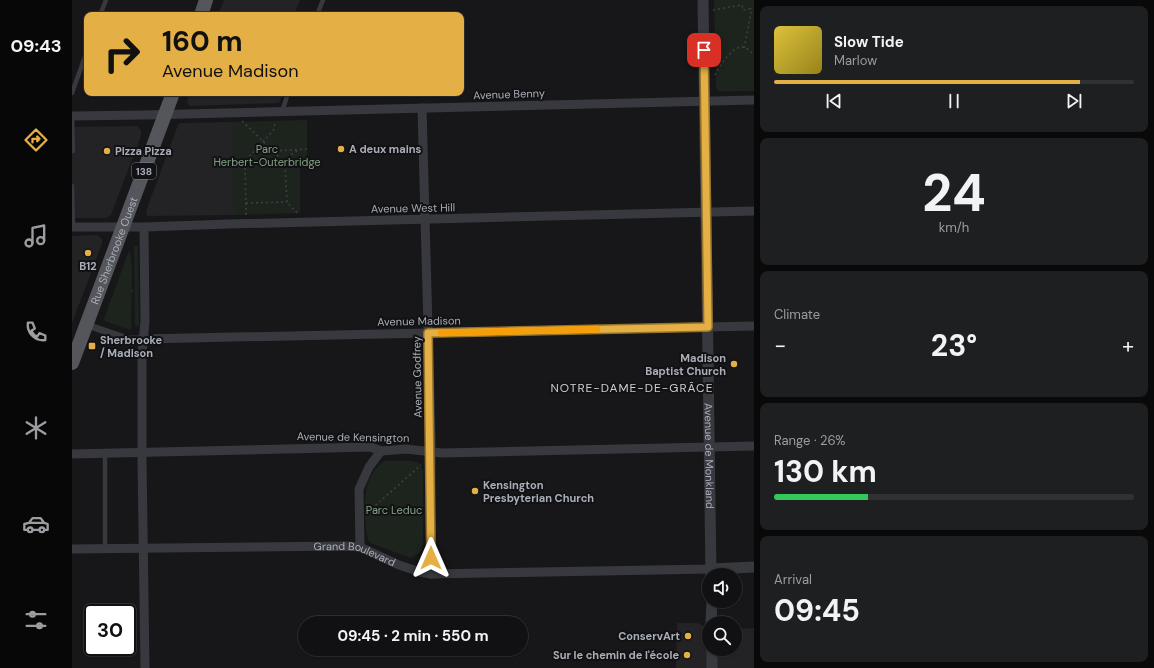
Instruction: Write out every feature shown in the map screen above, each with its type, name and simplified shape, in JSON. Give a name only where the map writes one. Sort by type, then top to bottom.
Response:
[{"type":"main road","points":[[202,12],[206,0]]},
{"type":"main road","name":"Rue Sherbrooke Ouest","points":[[72,363],[76,343],[86,325],[172,96]]},
{"type":"street","name":"Avenue de Monkland","points":[[703,0],[711,568]]},
{"type":"street","name":"Avenue Benny","points":[[72,116],[754,100]]},
{"type":"street","name":"Avenue Godfrey","points":[[422,108],[431,452],[431,574]]},
{"type":"street","name":"Avenue West Hill","points":[[73,227],[144,227],[754,211]]},
{"type":"street","points":[[144,227],[145,321],[142,353],[142,452],[145,668]]},
{"type":"street","name":"Avenue Madison","points":[[86,325],[128,339],[754,326]]},
{"type":"street","name":"Avenue de Kensington","points":[[72,454],[371,447],[381,451],[406,449],[431,452],[754,446]]},
{"type":"street","points":[[360,547],[359,489],[369,467],[381,451]]},
{"type":"street","name":"Grand Boulevard","points":[[72,549],[348,546],[360,547],[399,565],[431,574],[702,572]]},
{"type":"street","name":"Grand Boulevard","points":[[742,568],[754,567]]},
{"type":"street","points":[[712,656],[712,668]]},
{"type":"lane","points":[[101,12],[106,0]]},
{"type":"lane","points":[[318,12],[322,0]]},
{"type":"lane","points":[[72,92],[84,59]]},
{"type":"lane","points":[[282,112],[287,96]]},
{"type":"lane","points":[[72,116],[72,151]]},
{"type":"lane","points":[[72,186],[73,227]]},
{"type":"lane","points":[[105,453],[105,548]]},
{"type":"path","points":[[713,10],[742,5],[743,10],[754,8]]},
{"type":"path","points":[[744,48],[751,8]]},
{"type":"path","points":[[714,76],[729,54],[737,49],[744,48],[754,54]]},
{"type":"path","points":[[246,215],[245,162],[274,129],[275,120]]},
{"type":"path","points":[[241,121],[264,141],[285,164]]},
{"type":"path","points":[[273,151],[308,149]]},
{"type":"path","points":[[298,150],[291,155],[285,164],[287,202],[298,215]]},
{"type":"path","points":[[246,203],[287,202]]},
{"type":"path","points":[[366,514],[421,465]]},
{"type":"shaded area","points":[[224,0],[300,0],[295,12],[219,12]]},
{"type":"shaded area","points":[[188,96],[282,96],[279,103],[191,106],[187,101]]},
{"type":"shaded area","points":[[233,122],[234,215],[147,216],[146,211],[178,125],[181,123]]},
{"type":"shaded area","points":[[137,126],[141,130],[141,136],[111,215],[106,218],[72,218],[72,127]]},
{"type":"shaded area","points":[[97,235],[102,239],[102,244],[72,323],[72,236]]},
{"type":"shaded area","points":[[677,623],[697,623],[702,625],[702,656],[742,656],[742,629],[754,628],[754,668],[676,668]]},
{"type":"green space","points":[[714,0],[754,0],[754,91],[719,91],[716,89]]},
{"type":"green space","name":"Parc Herbert-Outerbridge","points":[[307,120],[307,160],[300,166],[300,213],[234,215],[233,122]]},
{"type":"green space","points":[[134,246],[138,246],[139,326],[135,326]]},
{"type":"green space","points":[[130,252],[132,267],[131,330],[105,321],[104,319],[128,253]]},
{"type":"green space","name":"Parc Leduc","points":[[384,461],[413,461],[420,464],[423,471],[423,544],[419,553],[411,558],[370,543],[368,539],[365,516],[367,487],[373,472]]},
{"type":"slow traffic","points":[[441,333],[597,329]]},
{"type":"place","name":"A deux mains","points":[[341,149]]},
{"type":"place","name":"Pizza Pizza","points":[[107,151]]},
{"type":"place","name":"B12","points":[[88,253]]},
{"type":"place","name":"Sherbrooke / Madison","points":[[92,346]]},
{"type":"place","name":"Madison Baptist Church","points":[[734,364]]},
{"type":"place","name":"Kensington Presbyterian Church","points":[[475,491]]},
{"type":"place","name":"ConservArt","points":[[688,636]]},
{"type":"place","name":"Sur le chemin de l'école","points":[[687,655]]},
{"type":"district","name":"NOTRE-DAME-DE-GRÂCE","points":[[632,388]]},
{"type":"route","points":[[431,558],[431,438],[428,333],[708,327],[704,50]]}]
